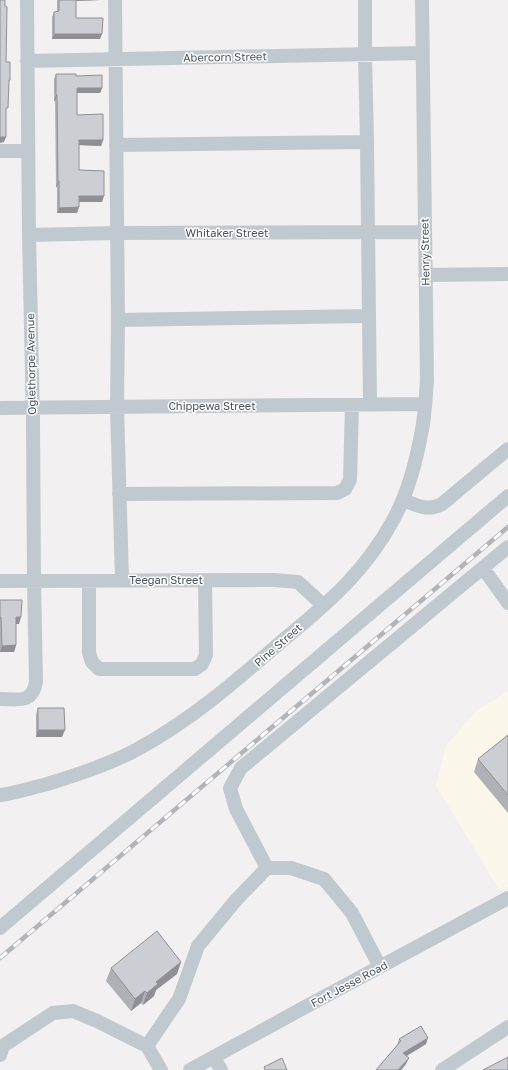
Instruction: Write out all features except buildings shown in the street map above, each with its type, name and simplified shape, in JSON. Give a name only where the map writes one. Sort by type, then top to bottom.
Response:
[{"type":"street","name":"Oglethorpe Avenue","points":[[0,699],[26,698],[33,693],[36,682],[27,0]]},
{"type":"street","points":[[115,0],[118,320],[117,407],[122,580]]},
{"type":"street","points":[[365,0],[364,54],[367,142],[370,404]]},
{"type":"street","name":"Henry Street","points":[[402,500],[416,462],[423,423],[427,380],[422,0]]},
{"type":"street","name":"Abercorn Street","points":[[28,61],[422,53]]},
{"type":"street","points":[[116,145],[367,142]]},
{"type":"street","points":[[0,150],[28,150]]},
{"type":"street","name":"Whitaker Street","points":[[29,235],[117,233],[425,232]]},
{"type":"street","points":[[426,275],[508,274]]},
{"type":"street","points":[[118,320],[369,316]]},
{"type":"street","name":"Chippewa Street","points":[[0,408],[352,406],[370,404],[425,404]]},
{"type":"street","points":[[119,494],[337,493],[345,489],[350,480],[352,406]]},
{"type":"street","points":[[402,500],[427,508],[435,508],[442,504],[508,449]]},
{"type":"street","points":[[0,928],[508,496]]},
{"type":"street","name":"Pine Street","points":[[0,795],[10,794],[98,767],[136,750],[172,728],[208,703],[233,684],[323,606],[346,584],[373,552],[392,522],[402,500]]},
{"type":"street","points":[[268,868],[236,809],[230,788],[241,768],[508,547]]},
{"type":"street","points":[[483,568],[508,603]]},
{"type":"street","points":[[89,581],[89,653],[92,662],[99,669],[195,669],[202,664],[206,655],[205,580]]},
{"type":"street","name":"Teegan Street","points":[[0,581],[274,580],[298,582],[323,606]]},
{"type":"street","points":[[147,1046],[179,999],[198,946],[236,900],[268,868],[291,868],[324,879],[352,913],[380,967]]},
{"type":"street","name":"Fort Jesse Road","points":[[190,1070],[508,898]]},
{"type":"street","points":[[0,1055],[3,1046],[53,1013],[73,1011],[97,1021],[147,1046],[161,1070]]},
{"type":"street","points":[[442,1070],[508,1027]]},
{"type":"street","points":[[214,1057],[221,1070]]},
{"type":"shaded area","points":[[508,691],[508,887],[500,891],[436,786],[446,746],[477,710]]},
{"type":"railway","points":[[0,958],[508,527]]}]
